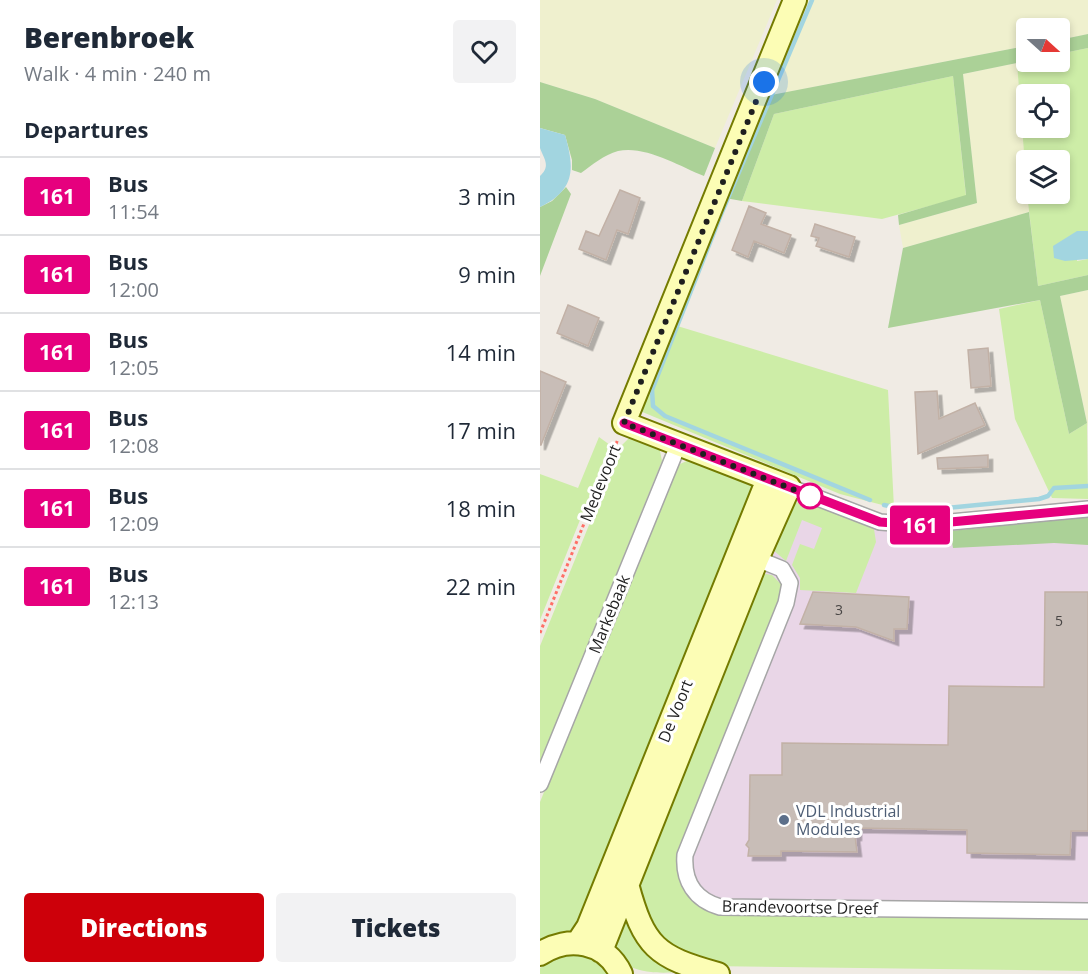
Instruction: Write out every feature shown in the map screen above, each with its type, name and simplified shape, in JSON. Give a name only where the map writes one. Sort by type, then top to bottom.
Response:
[{"type":"street","name":"Medevoort","points":[[624,423],[795,0]]},
{"type":"street","points":[[624,423],[880,522],[919,525],[1088,509]]},
{"type":"street","name":"Markebaak","points":[[540,784],[678,443]]},
{"type":"street","name":"De Voort","points":[[601,951],[748,555],[768,479]]},
{"type":"street","name":"De Voort","points":[[578,942],[588,927],[748,555],[789,487]]},
{"type":"street","name":"Brandevoortse Dreef","points":[[748,555],[782,569],[790,583],[786,603],[685,855],[684,872],[692,888],[706,903],[720,907],[1088,911]]},
{"type":"street","points":[[627,884],[642,931],[657,948],[677,963],[718,974]]},
{"type":"street","points":[[540,954],[561,943],[578,942],[601,951],[627,973]]},
{"type":"path","name":"Medevoort","points":[[540,633],[624,423]]},
{"type":"shaded area","points":[[805,501],[873,528],[918,536],[957,536],[1088,527],[1088,952],[714,947],[651,874],[792,506]]},
{"type":"green space","points":[[540,0],[777,0],[715,148],[595,99],[540,82]]},
{"type":"green space","points":[[806,0],[1088,0],[1088,34],[1070,38],[1070,18],[1016,18],[1016,48],[766,96]]},
{"type":"green space","points":[[1088,34],[1088,48],[1070,52],[1070,38]]},
{"type":"green space","points":[[1016,48],[1016,63],[963,74],[977,203],[899,225],[898,215],[966,195],[953,76],[774,114],[742,201],[725,198],[766,96]]},
{"type":"green space","points":[[1088,48],[1088,231],[1077,231],[1077,261],[1088,259],[1088,275],[1038,286],[1028,204],[1070,204],[1070,150],[1024,150],[1023,138],[1070,138],[1070,84],[1019,84],[1018,72],[1070,72],[1070,52]]},
{"type":"green space","points":[[1016,63],[1019,84],[1016,84],[1016,138],[1023,138],[1024,150],[1016,150],[1016,204],[1028,204],[1029,212],[903,248],[899,225],[977,203],[963,74]]},
{"type":"green space","points":[[953,76],[966,196],[882,219],[742,201],[774,114]]},
{"type":"green space","points":[[540,82],[595,99],[715,148],[704,176],[662,157],[628,150],[608,155],[581,173],[572,170],[572,160],[565,135],[540,128]]},
{"type":"green space","points":[[566,187],[571,194],[540,276],[540,207],[552,201]]},
{"type":"green space","points":[[1029,212],[1038,286],[1088,275],[1088,290],[1060,296],[1087,423],[1069,434],[1040,300],[888,328],[903,248]]},
{"type":"green space","points":[[1088,290],[1088,427],[1060,296]]},
{"type":"green space","points":[[1040,300],[1069,434],[1087,423],[1088,499],[1052,498],[1015,419],[999,309]]},
{"type":"green space","points":[[674,325],[888,390],[894,508],[840,494],[640,411]]},
{"type":"green space","points":[[599,437],[610,445],[540,620],[540,474],[578,488]]},
{"type":"green space","points":[[630,437],[659,446],[662,461],[540,763],[540,646],[621,446]]},
{"type":"green space","points":[[698,456],[748,478],[754,486],[583,927],[540,946],[540,802],[673,473],[680,464]]},
{"type":"green space","points":[[799,502],[814,504],[874,529],[876,542],[856,593],[800,590],[800,578],[792,565],[800,544],[814,549],[822,528],[802,520],[786,561],[773,550],[792,504]]},
{"type":"green space","points":[[1088,517],[1088,545],[1054,543],[953,548],[950,531]]},
{"type":"green space","points":[[772,575],[781,584],[779,607],[683,847],[693,900],[1088,918],[1088,971],[708,966],[674,951],[656,936],[647,915],[638,880],[760,576]]},
{"type":"green space","points":[[626,903],[677,972],[648,972],[638,970],[621,961],[613,944],[614,934]]},
{"type":"green space","points":[[573,952],[597,960],[610,974],[540,974],[540,968],[560,955]]},
{"type":"water","points":[[540,128],[565,135],[571,168],[566,186],[552,200],[540,207],[540,176],[546,166],[540,148]]},
{"type":"water","points":[[1077,231],[1088,231],[1088,259],[1065,261],[1054,258],[1053,246]]},
{"type":"building","points":[[620,190],[640,198],[628,234],[617,230],[606,260],[579,249],[586,231],[599,236]]},
{"type":"building","points":[[749,206],[766,213],[761,224],[791,235],[784,253],[754,241],[748,257],[732,250]]},
{"type":"building","points":[[815,224],[855,237],[849,257],[816,246],[819,238],[811,236]]},
{"type":"building","points":[[568,305],[599,318],[588,346],[557,333]]},
{"type":"building","points":[[988,348],[991,386],[971,388],[968,350]]},
{"type":"building","points":[[540,371],[566,382],[541,445],[540,445]]},
{"type":"building","points":[[937,391],[939,419],[975,403],[985,425],[918,454],[915,392]]},
{"type":"building","points":[[988,455],[988,467],[938,469],[937,458]]},
{"type":"building","points":[[813,592],[909,597],[907,629],[894,629],[894,641],[856,627],[800,624]]},
{"type":"building","points":[[1045,592],[1088,592],[1088,831],[1071,831],[1070,855],[967,853],[967,830],[857,828],[857,836],[855,836],[857,852],[781,851],[781,856],[748,856],[749,848],[746,845],[749,840],[750,775],[782,775],[782,743],[948,745],[949,686],[1044,687]]},
{"type":"waterway","points":[[812,0],[722,212],[652,390],[653,406],[665,416],[870,500]]},
{"type":"waterway","points":[[916,511],[1039,499],[1048,496],[1054,488],[1088,486]]},
{"type":"waterway","points":[[884,505],[894,507]]},
{"type":"bus line","name":"161","points":[[624,423],[880,522],[919,525],[960,523],[1088,509]]},
{"type":"place","name":"VDL Industrial Modules","points":[[784,820]]},
{"type":"route","points":[[764,82],[624,423],[810,496]]}]
